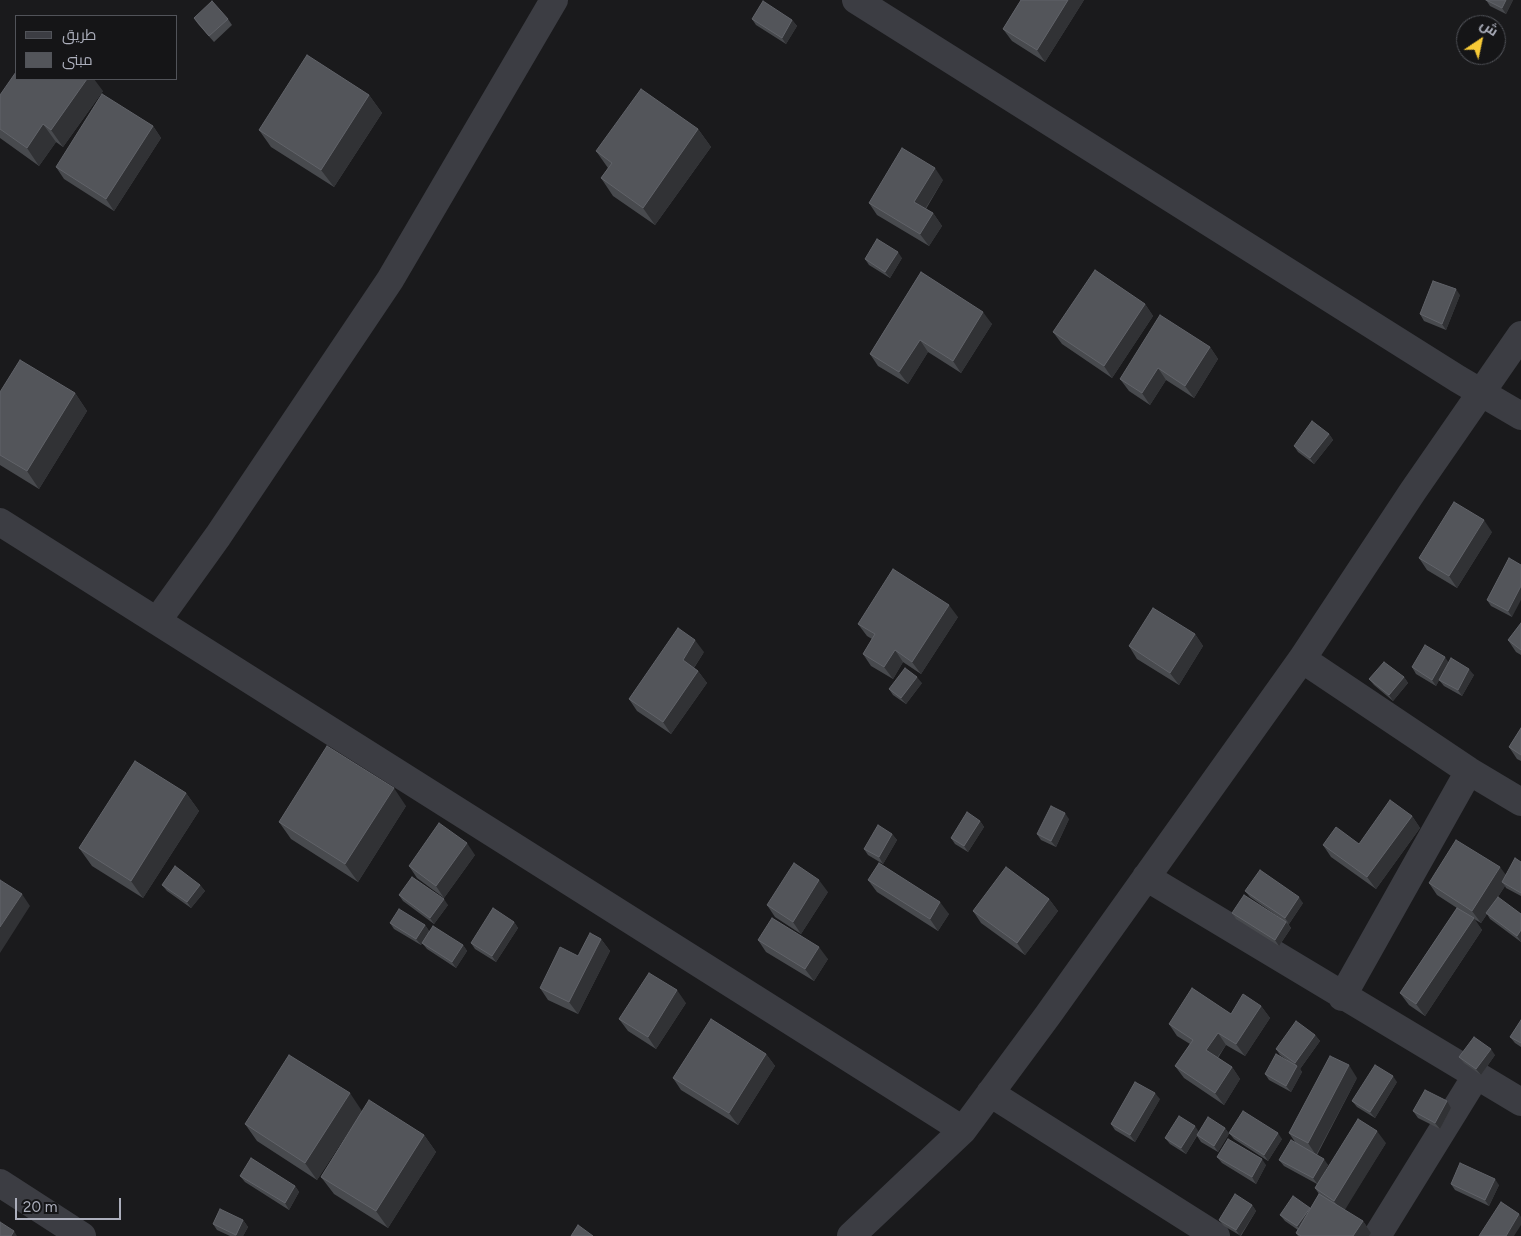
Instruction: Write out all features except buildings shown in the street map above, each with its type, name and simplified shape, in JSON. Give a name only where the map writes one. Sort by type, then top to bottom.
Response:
[{"type":"street","points":[[157,621],[218,536],[390,280],[554,0]]},
{"type":"street","points":[[856,0],[1521,416]]},
{"type":"street","points":[[851,1236],[963,1130],[1302,659],[1413,491],[1520,340]]},
{"type":"street","points":[[0,522],[963,1130]]},
{"type":"street","points":[[1302,659],[1469,771],[1521,802]]},
{"type":"street","points":[[1342,997],[1469,771]]},
{"type":"street","points":[[1146,877],[1342,997],[1521,1102]]},
{"type":"street","points":[[1377,1236],[1476,1076]]},
{"type":"street","points":[[990,1093],[1216,1236]]},
{"type":"street","points":[[0,1183],[82,1236]]}]
